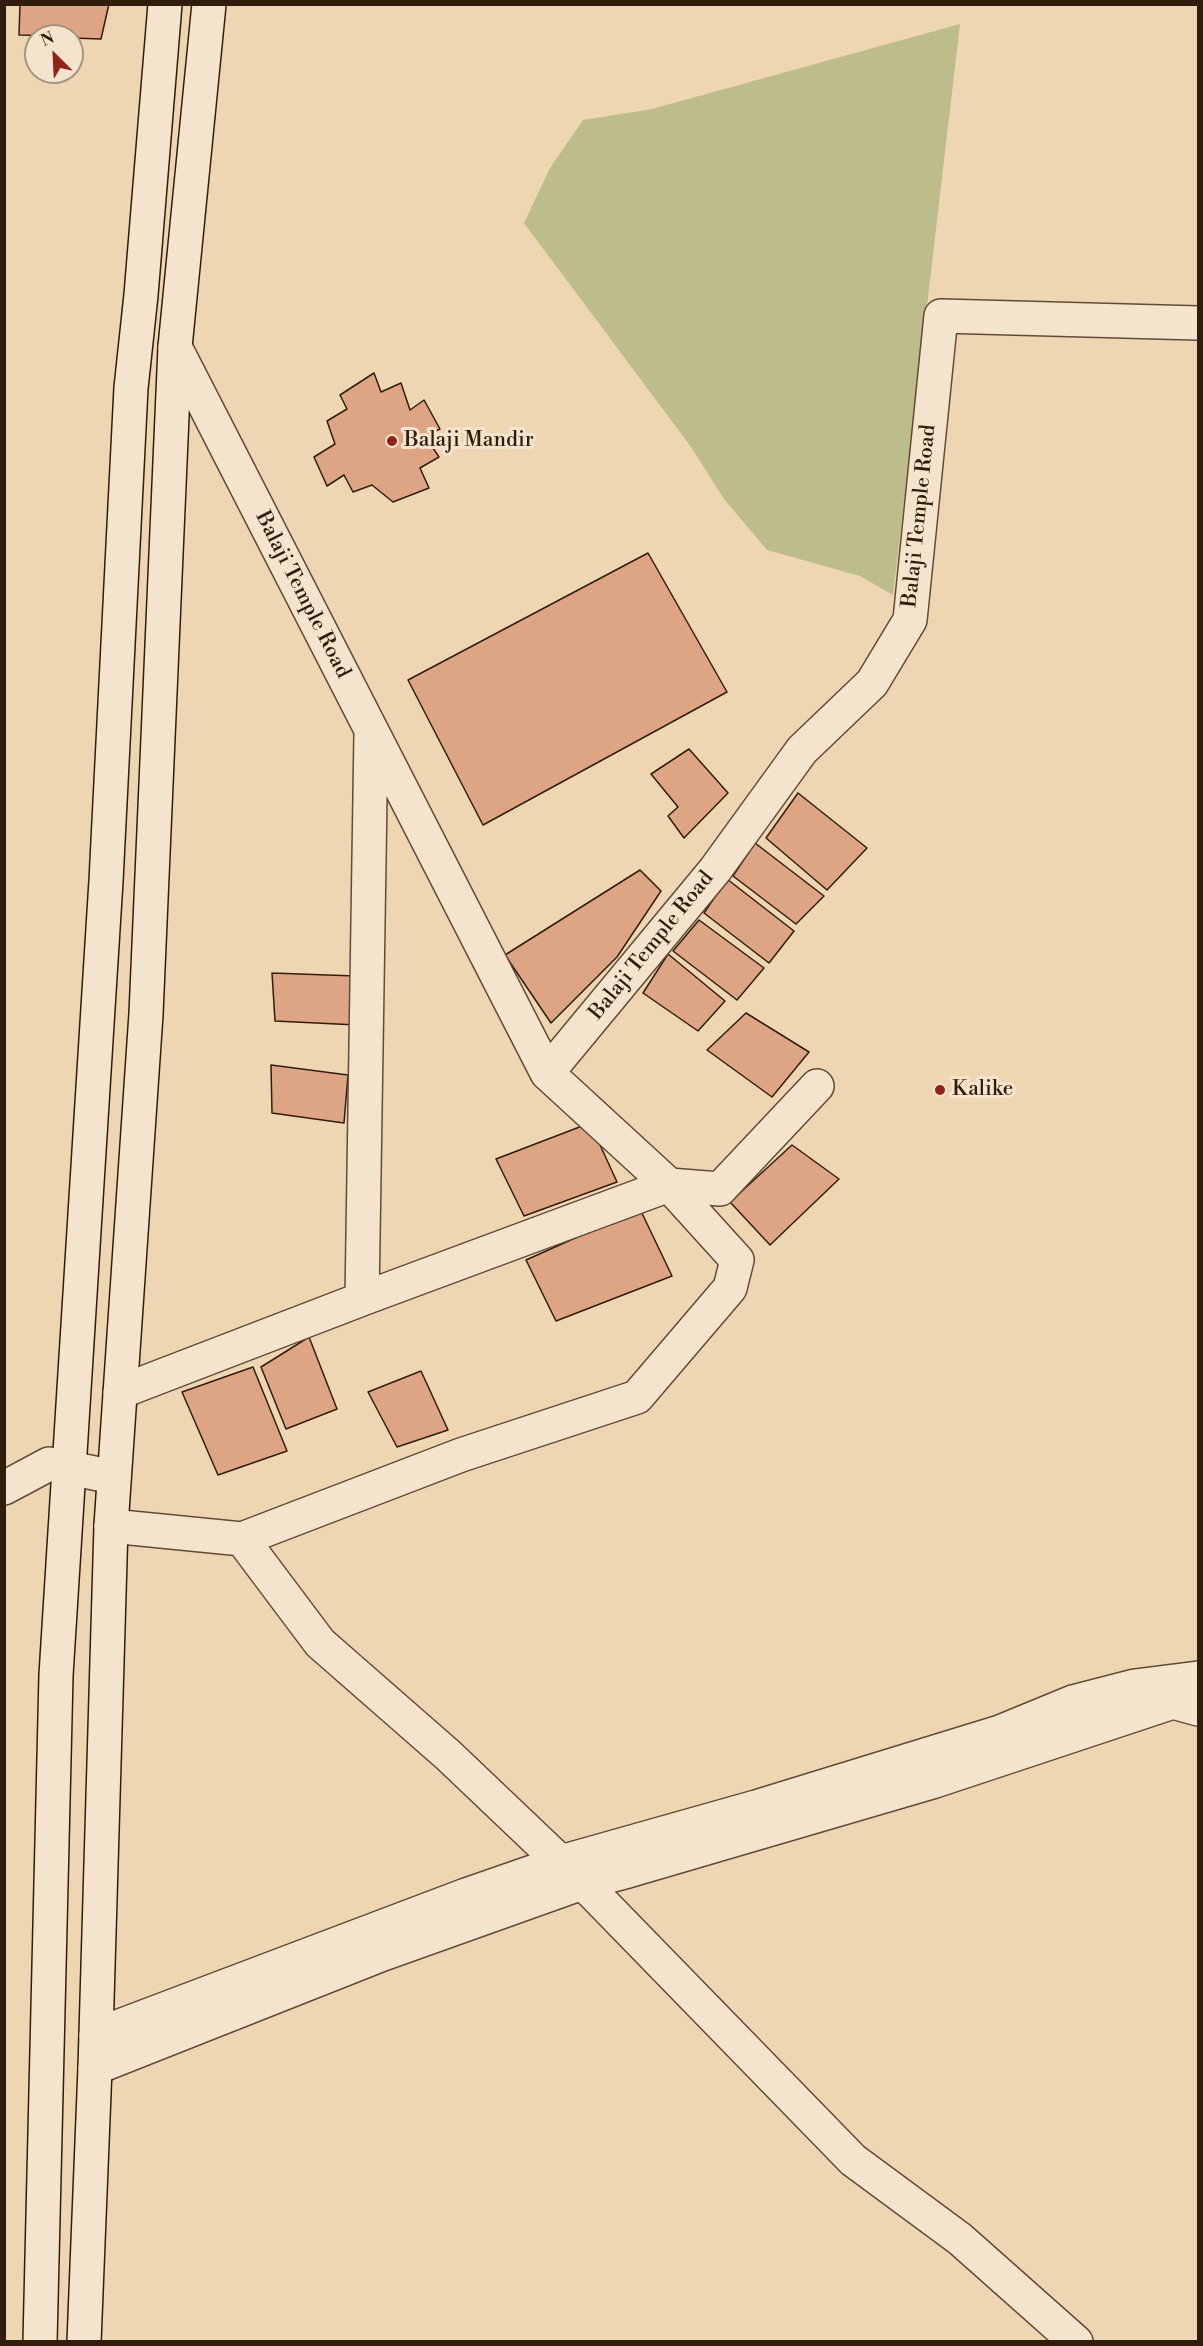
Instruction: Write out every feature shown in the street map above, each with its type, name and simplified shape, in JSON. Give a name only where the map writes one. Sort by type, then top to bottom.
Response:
[{"type":"street","points":[[40,2342],[56,1675],[106,881],[130,388],[154,157],[165,4]]},
{"type":"street","points":[[84,2342],[95,2068],[111,1526],[146,1014],[175,347],[209,4]]},
{"type":"street","name":"Balaji Temple Road","points":[[175,347],[547,1073],[714,870],[802,750],[872,683],[910,620],[941,316],[1198,323]]},
{"type":"street","points":[[362,1299],[371,728]]},
{"type":"street","points":[[111,1526],[242,1539],[461,1455],[638,1397],[730,1288],[737,1260],[669,1185],[547,1073]]},
{"type":"street","points":[[120,1392],[669,1185],[720,1189],[817,1086]]},
{"type":"street","points":[[4,1488],[49,1464],[114,1477]]},
{"type":"street","points":[[242,1539],[320,1643],[448,1755],[572,1872],[853,2160],[960,2239],[1076,2342]]},
{"type":"street","points":[[95,2068],[383,1954],[572,1872],[756,1808],[1000,1732],[1073,1702],[1135,1686],[1198,1678]]},
{"type":"street","points":[[96,2035],[466,1895],[572,1872],[628,1871],[932,1782],[1173,1702],[1198,1710]]},
{"type":"green space","points":[[960,24],[893,595],[860,576],[767,550],[724,499],[691,447],[524,223],[550,168],[583,120],[652,109]]},
{"type":"building","points":[[20,4],[109,4],[101,39],[84,38],[84,24],[24,24],[24,35],[19,35]]},
{"type":"building","points":[[374,373],[381,392],[401,383],[410,410],[424,400],[440,429],[425,436],[439,457],[420,468],[429,488],[393,502],[372,485],[353,492],[344,475],[327,486],[314,457],[335,444],[327,421],[347,409],[340,395]]},
{"type":"building","points":[[648,553],[727,692],[483,825],[408,680]]},
{"type":"building","points":[[689,749],[728,793],[684,838],[668,816],[678,807],[651,774]]},
{"type":"building","points":[[798,793],[867,848],[827,890],[766,838]]},
{"type":"building","points":[[755,843],[824,896],[796,924],[733,876]]},
{"type":"building","points":[[640,870],[661,891],[617,957],[551,1023],[505,955]]},
{"type":"building","points":[[727,879],[794,931],[769,963],[704,913]]},
{"type":"building","points":[[699,920],[764,968],[737,1000],[673,951]]},
{"type":"building","points":[[668,954],[725,1001],[698,1031],[643,993]]},
{"type":"building","points":[[272,973],[355,976],[357,1025],[275,1021]]},
{"type":"building","points":[[746,1013],[809,1052],[772,1097],[707,1050]]},
{"type":"building","points":[[271,1065],[348,1075],[344,1123],[272,1113]]},
{"type":"building","points":[[590,1123],[617,1182],[524,1216],[496,1159]]},
{"type":"building","points":[[792,1145],[839,1179],[770,1245],[730,1202]]},
{"type":"building","points":[[640,1209],[672,1276],[556,1321],[526,1260]]},
{"type":"building","points":[[309,1337],[337,1409],[286,1429],[261,1367]]},
{"type":"building","points":[[253,1367],[287,1451],[218,1475],[182,1392]]},
{"type":"building","points":[[421,1371],[448,1430],[397,1447],[368,1392]]},
{"type":"place","name":"Balaji Mandir","points":[[392,441]]},
{"type":"place","name":"Kalike","points":[[940,1090]]}]
